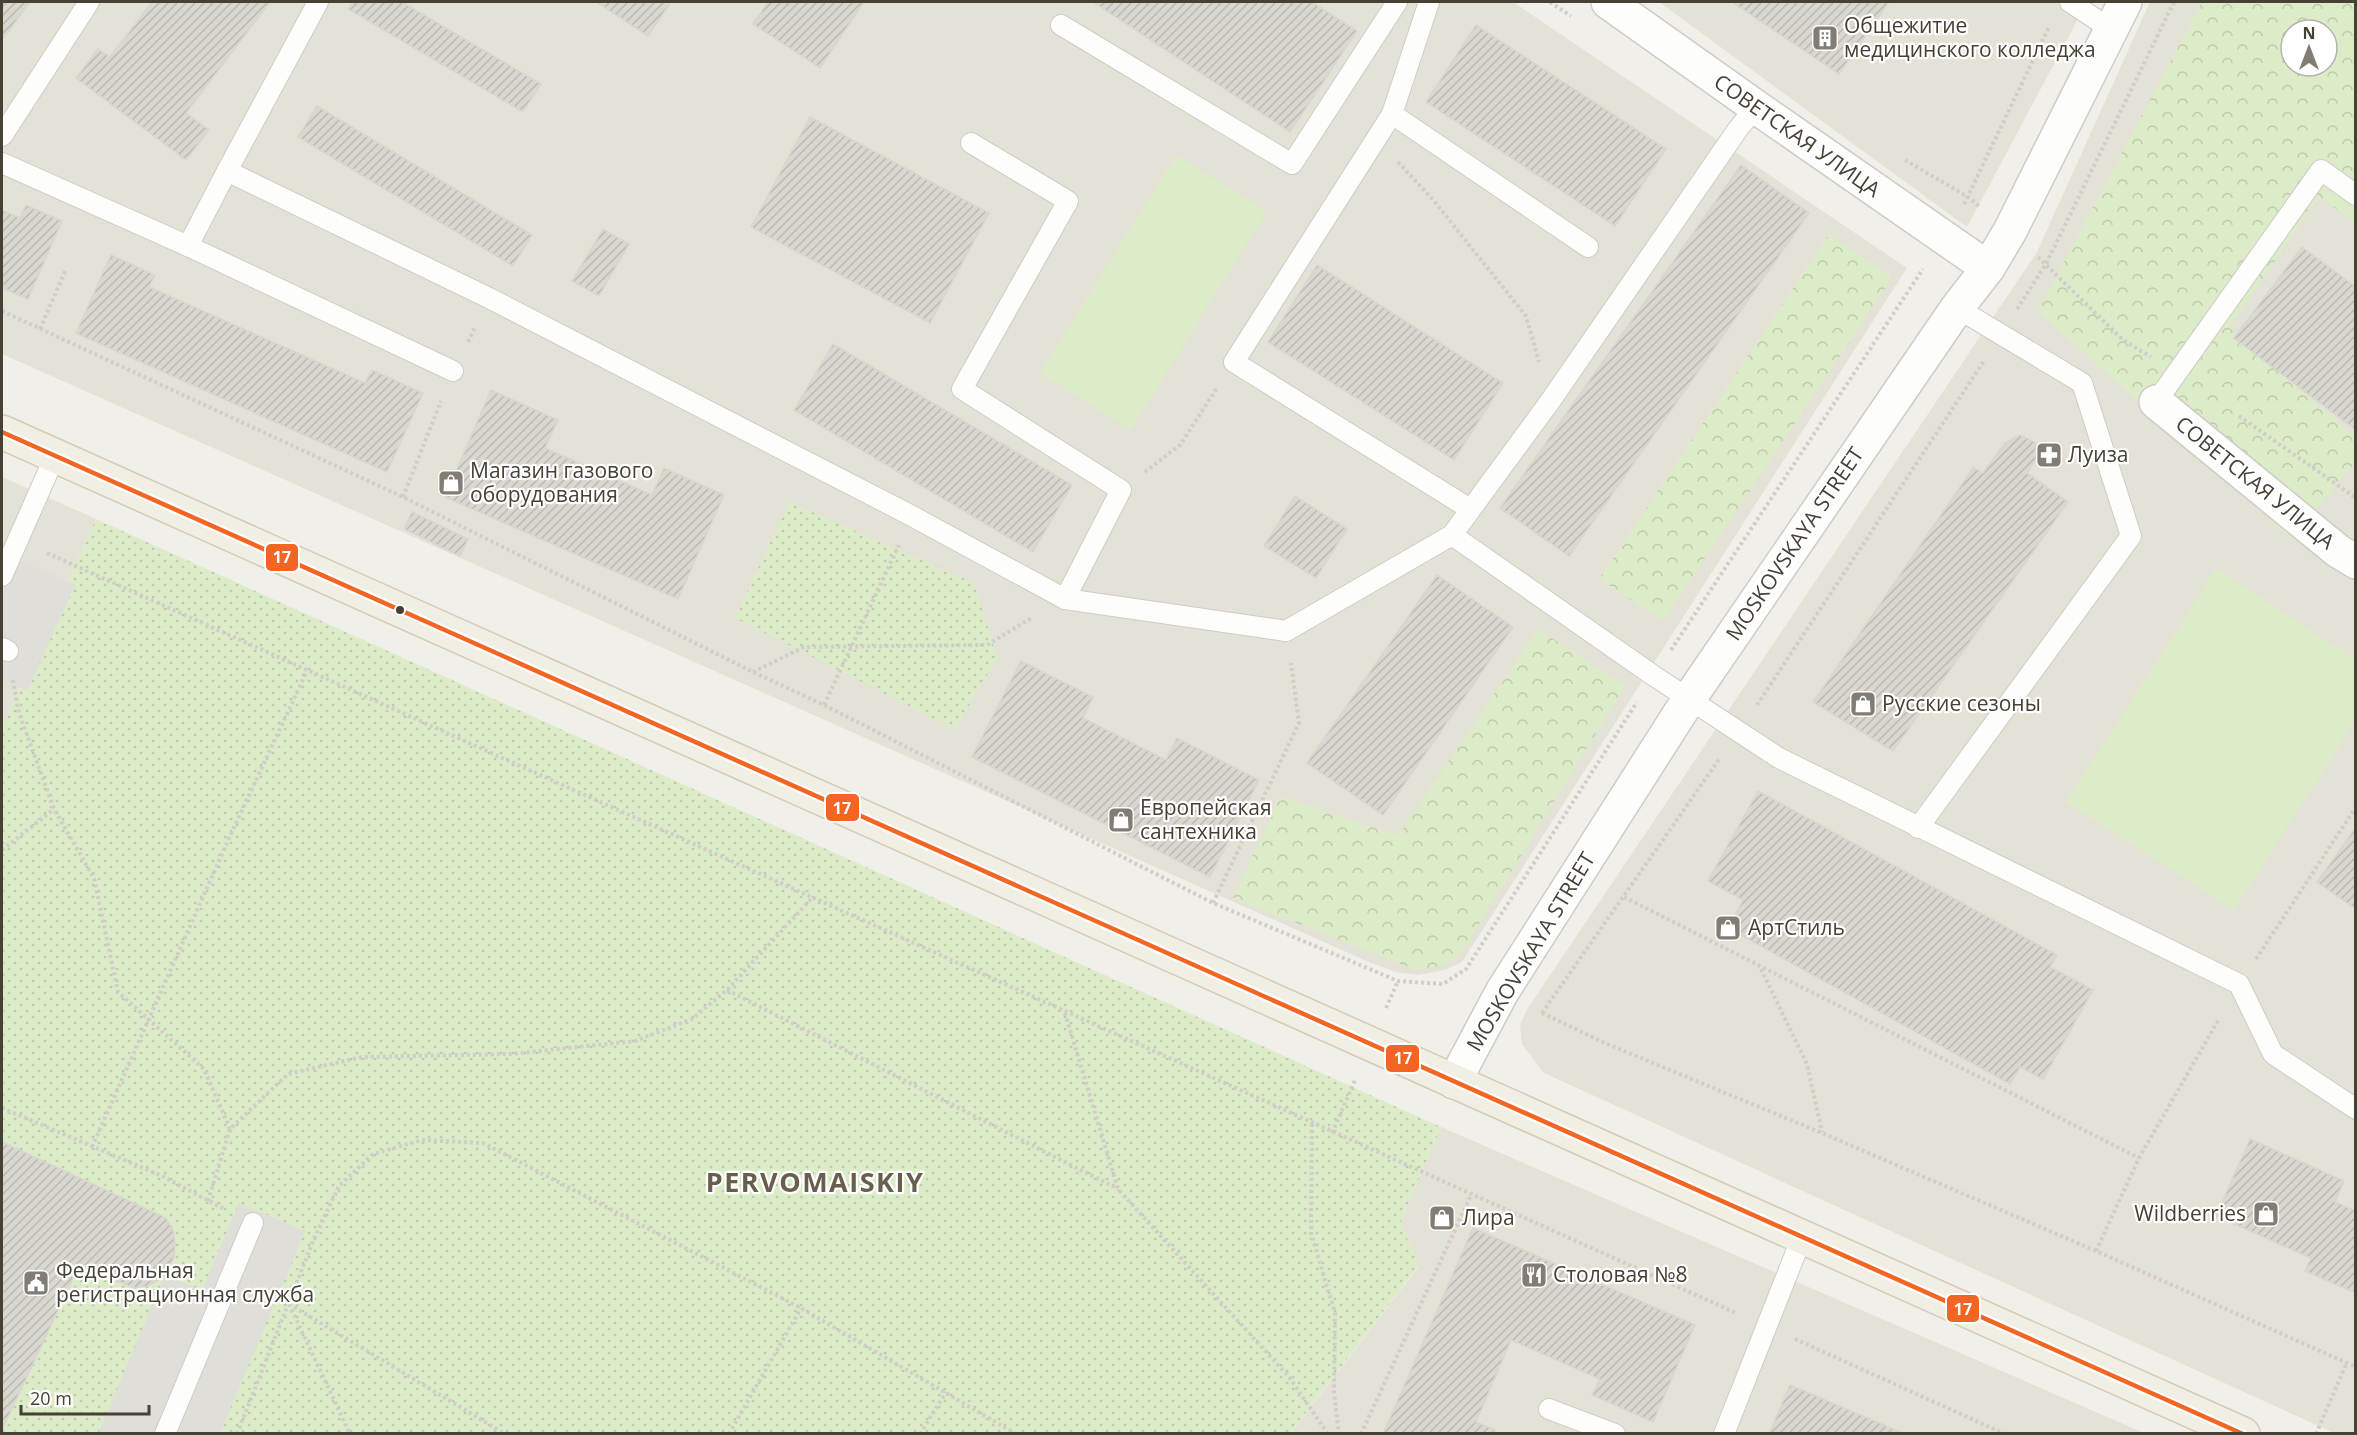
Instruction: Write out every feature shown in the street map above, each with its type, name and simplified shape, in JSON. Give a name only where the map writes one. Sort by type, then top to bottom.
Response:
[{"type":"main road","points":[[2,432],[1802,1237],[2198,1424],[2243,1434]]},
{"type":"street","name":"СОВЕТСКАЯ УЛИЦА","points":[[1608,2],[1988,268]]},
{"type":"street","name":"MOSKOVSKAYA STREET","points":[[1454,1082],[1502,992],[1689,699],[1957,308],[1988,268],[2010,231],[2118,16]]},
{"type":"street","name":"СОВЕТСКАЯ УЛИЦА","points":[[2156,402],[2338,551],[2355,562]]},
{"type":"lane","points":[[2,136],[89,2]]},
{"type":"lane","points":[[188,246],[318,2]]},
{"type":"lane","points":[[1061,25],[1292,164],[1397,2]]},
{"type":"lane","points":[[1429,2],[1392,114],[1234,362],[1470,509]]},
{"type":"lane","points":[[2070,2],[2118,16]]},
{"type":"lane","points":[[227,171],[489,298],[912,516],[1065,599],[1286,631],[1452,535],[1551,400],[1756,107]]},
{"type":"lane","points":[[1392,114],[1588,247]]},
{"type":"lane","points":[[971,143],[1068,201],[962,389],[1121,490],[1065,599]]},
{"type":"lane","points":[[2,162],[188,246],[453,371]]},
{"type":"lane","points":[[2156,402],[2321,170],[2355,195]]},
{"type":"lane","points":[[1918,828],[2131,536],[2082,383],[1957,308]]},
{"type":"lane","points":[[2,576],[55,456]]},
{"type":"lane","points":[[1452,535],[1689,699],[1779,758],[2239,984],[2273,1054],[2355,1109]]},
{"type":"lane","points":[[165,1434],[253,1223]]},
{"type":"lane","points":[[1724,1434],[1802,1237]]},
{"type":"lane","points":[[1549,1409],[1615,1434]]},
{"type":"path","points":[[2174,2],[2046,264],[1739,731],[1542,1013],[1607,1044],[1822,1133],[2355,1366]]},
{"type":"path","points":[[1377,139],[1434,201],[1526,316],[1551,400]]},
{"type":"path","points":[[40,329],[66,269]]},
{"type":"path","points":[[1121,490],[1180,445],[1234,362]]},
{"type":"path","points":[[403,497],[422,449]]},
{"type":"path","points":[[824,705],[912,516]]},
{"type":"path","points":[[17,540],[1471,1195],[1361,1434]]},
{"type":"path","points":[[753,672],[804,647],[987,645],[1065,599]]},
{"type":"path","points":[[1213,903],[1299,723],[1286,631]]},
{"type":"path","points":[[5,649],[18,710],[54,809],[94,878],[118,992],[204,1069],[230,1129]]},
{"type":"path","points":[[92,1147],[147,1019],[307,671]]},
{"type":"path","points":[[2,850],[54,809]]},
{"type":"path","points":[[1624,897],[2139,1158]]},
{"type":"path","points":[[208,1201],[230,1129],[288,1074],[362,1057],[510,1054],[635,1041],[692,1019],[727,990],[812,898]]},
{"type":"path","points":[[1760,967],[1806,1064],[1822,1133]]},
{"type":"path","points":[[727,990],[1118,1189],[1289,1377],[1328,1434]]},
{"type":"path","points":[[1065,1012],[1118,1189]]},
{"type":"path","points":[[2,1108],[162,1176],[253,1223]]},
{"type":"path","points":[[1312,1124],[1311,1233],[1335,1312],[1334,1393],[1339,1434]]},
{"type":"path","points":[[237,1434],[314,1240],[339,1186],[373,1154],[422,1140],[483,1143],[801,1308],[1016,1434]]},
{"type":"path","points":[[2096,1251],[2110,1221]]},
{"type":"path","points":[[288,1304],[350,1434]]},
{"type":"path","points":[[288,1304],[505,1434]]},
{"type":"path","points":[[729,1434],[801,1308]]},
{"type":"path","points":[[2316,1434],[2347,1362]]},
{"type":"path","points":[[920,1434],[946,1392]]},
{"type":"shaded area","points":[[2,2],[1513,2],[1907,268],[1462,962],[1444,970],[1418,975],[1396,972],[1371,963],[2,354]]},
{"type":"shaded area","points":[[1659,2],[2087,2],[1967,227]]},
{"type":"shaded area","points":[[2150,2],[2355,2],[2355,1433],[2334,1433],[1544,1073],[1522,1044],[1520,1025],[1528,1008],[2037,252]]},
{"type":"shaded area","points":[[2,477],[96,519],[2,728]]},
{"type":"shaded area","points":[[2,552],[75,585],[27,691],[2,679]]},
{"type":"shaded area","points":[[1441,1127],[2144,1433],[1290,1434],[1419,1266],[1400,1223]]},
{"type":"shaded area","points":[[239,1203],[305,1231],[220,1433],[98,1434],[165,1275],[202,1290]]},
{"type":"green space","points":[[2202,2],[2355,2],[2355,222],[2319,197],[2229,328],[2355,437],[2355,463],[2291,539],[2038,311]]},
{"type":"green space","points":[[1176,155],[1267,211],[1131,430],[1040,373]]},
{"type":"green space","points":[[1829,234],[1893,277],[1663,621],[1599,579]]},
{"type":"green space","points":[[789,502],[974,583],[997,658],[955,729],[735,618]]},
{"type":"green space","points":[[96,519],[1441,1127],[1400,1223],[1419,1265],[1290,1433],[2,1434],[2,728]]},
{"type":"green space","points":[[2216,569],[2355,659],[2355,721],[2234,910],[2066,802]]},
{"type":"green space","points":[[1538,629],[1625,686],[1459,957],[1440,966],[1416,970],[1233,898],[1280,796],[1398,836]]},
{"type":"building","points":[[2,2],[30,2],[2,40]]},
{"type":"building","points":[[152,2],[270,2],[186,113],[209,130],[186,160],[76,78],[98,49],[110,57]]},
{"type":"building","points":[[353,2],[402,2],[541,84],[523,112],[348,9]]},
{"type":"building","points":[[596,2],[671,2],[648,36]]},
{"type":"building","points":[[768,2],[864,2],[820,68],[753,24]]},
{"type":"building","points":[[1093,2],[1312,2],[1357,31],[1290,132]]},
{"type":"building","name":"Общежитие медицинского колледжа","points":[[1732,2],[1889,2],[1839,74]]},
{"type":"building","points":[[1476,25],[1666,149],[1615,226],[1426,102]]},
{"type":"building","points":[[317,106],[532,235],[513,266],[298,137]]},
{"type":"building","points":[[810,117],[989,213],[930,323],[751,227]]},
{"type":"building","points":[[1741,165],[1809,213],[1569,556],[1500,508]]},
{"type":"building","points":[[26,205],[62,221],[28,299],[2,288],[2,210],[20,218]]},
{"type":"building","points":[[603,229],[629,244],[599,296],[572,281]]},
{"type":"building","points":[[2302,247],[2356,287],[2356,430],[2234,338]]},
{"type":"building","points":[[111,255],[155,275],[149,287],[365,383],[372,370],[423,393],[387,472],[76,333]]},
{"type":"building","points":[[1317,265],[1503,383],[1454,460],[1268,342]]},
{"type":"building","points":[[833,344],[1072,485],[1033,552],[794,410]]},
{"type":"building","points":[[491,390],[558,420],[545,448],[652,495],[664,468],[724,495],[678,599],[445,497]]},
{"type":"building","points":[[2020,435],[2036,443],[2036,460],[2027,473],[2068,502],[1893,751],[1813,702],[1973,468],[1983,473],[2005,443]]},
{"type":"building","points":[[1295,496],[1347,529],[1316,578],[1264,546]]},
{"type":"building","points":[[412,512],[468,539],[460,556],[404,529]]},
{"type":"building","points":[[1437,575],[1513,627],[1383,815],[1307,763]]},
{"type":"building","points":[[1021,661],[1093,697],[1083,718],[1166,760],[1177,738],[1259,780],[1210,877],[972,757]]},
{"type":"building","points":[[1758,791],[2057,955],[2050,967],[2093,990],[2043,1079],[2020,1067],[2010,1084],[1728,928],[1743,900],[1708,881]]},
{"type":"building","points":[[2356,827],[2356,909],[2317,882]]},
{"type":"building","points":[[2250,1139],[2344,1181],[2335,1202],[2356,1211],[2356,1293],[2305,1271],[2311,1258],[2216,1216]]},
{"type":"building","name":"Федеральная регистрационная служба","points":[[2,1142],[166,1218],[173,1231],[175,1243],[174,1257],[168,1270],[159,1280],[147,1286],[133,1288],[80,1263],[2,1430]]},
{"type":"building","points":[[1473,1228],[1695,1325],[1653,1422],[1592,1395],[1600,1379],[1511,1340],[1476,1422],[1495,1430],[1494,1434],[1383,1434]]},
{"type":"building","points":[[1790,1385],[1905,1434],[1769,1434]]},
{"type":"transit line","name":"17","points":[[2,432],[2243,1434]]},
{"type":"place","name":"Общежитие медицинского колледжа","points":[[1825,38]]},
{"type":"place","name":"Луиза","points":[[2049,455]]},
{"type":"place","name":"Магазин газового оборудования","points":[[451,483]]},
{"type":"place","name":"Русские сезоны","points":[[1863,704]]},
{"type":"place","name":"Европейская сантехника","points":[[1121,820]]},
{"type":"place","name":"АртСтиль","points":[[1728,928]]},
{"type":"place","name":"Wildberries","points":[[2266,1214]]},
{"type":"place","name":"Лира","points":[[1442,1218]]},
{"type":"place","name":"Столовая №8","points":[[1534,1275]]},
{"type":"place","name":"Федеральная регистрационная служба","points":[[36,1283]]},
{"type":"district","name":"PERVOMAISKIY","points":[[815,1183]]}]
